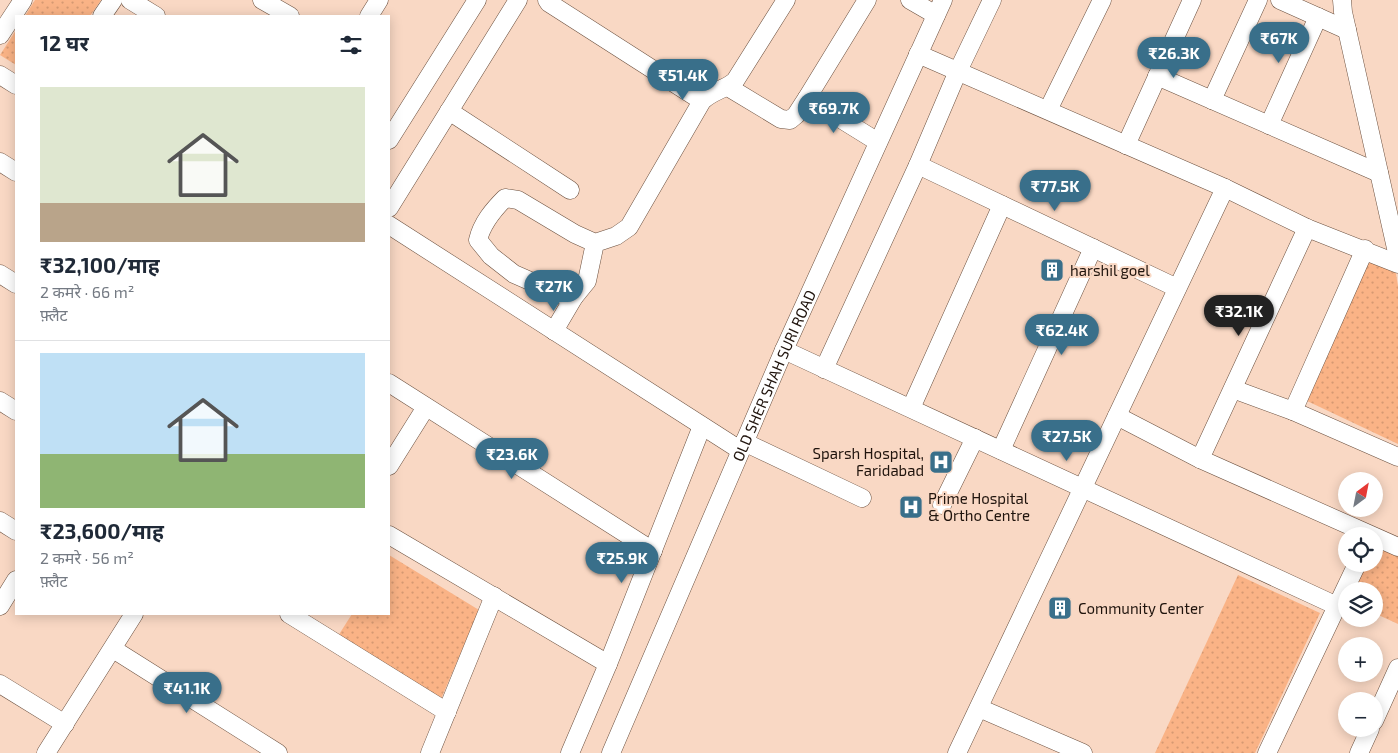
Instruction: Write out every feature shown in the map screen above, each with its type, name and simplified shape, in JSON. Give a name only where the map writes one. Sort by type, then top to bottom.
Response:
[{"type":"street","points":[[0,35],[22,0]]},
{"type":"street","points":[[103,15],[113,0]]},
{"type":"street","points":[[130,0],[154,15]]},
{"type":"street","points":[[370,15],[379,0]]},
{"type":"street","points":[[390,138],[476,0]]},
{"type":"street","points":[[390,206],[518,0]]},
{"type":"street","points":[[547,0],[702,101]]},
{"type":"street","points":[[574,297],[569,298],[514,274],[490,256],[478,240],[480,228],[505,198],[518,200],[575,234],[594,243],[616,236],[629,228],[702,101],[715,90],[728,86],[735,81],[785,0]]},
{"type":"street","points":[[728,86],[781,119],[790,120],[796,115],[807,98],[867,0]]},
{"type":"street","points":[[910,0],[939,8]]},
{"type":"street","points":[[824,368],[992,0]]},
{"type":"street","points":[[1048,110],[1102,0]]},
{"type":"street","points":[[1126,145],[1192,0]]},
{"type":"street","points":[[1212,100],[1258,0]]},
{"type":"street","points":[[1280,0],[1347,30]]},
{"type":"street","points":[[1342,0],[1347,30],[1398,256]]},
{"type":"street","points":[[271,2],[289,15]]},
{"type":"street","name":"OLD SHER SHAH SURI ROAD","points":[[611,753],[784,350],[939,8]]},
{"type":"street","points":[[1269,125],[1318,17]]},
{"type":"street","points":[[918,54],[1225,188],[1307,228],[1398,264]]},
{"type":"street","points":[[0,74],[15,84]]},
{"type":"street","points":[[1158,76],[1379,173]]},
{"type":"street","points":[[807,98],[878,142]]},
{"type":"street","points":[[449,111],[570,190]]},
{"type":"street","points":[[0,162],[15,171]]},
{"type":"street","points":[[918,165],[1178,288]]},
{"type":"street","points":[[957,753],[1225,188]]},
{"type":"street","points":[[910,408],[1002,205]]},
{"type":"street","points":[[390,226],[702,426],[742,446],[862,498]]},
{"type":"street","points":[[1200,459],[1307,228]]},
{"type":"street","points":[[554,331],[574,297],[587,281],[594,243]]},
{"type":"street","points":[[1001,450],[1093,248]]},
{"type":"street","points":[[1293,411],[1364,249]]},
{"type":"street","points":[[0,274],[15,283]]},
{"type":"street","points":[[784,350],[1337,606]]},
{"type":"street","points":[[390,384],[653,551]]},
{"type":"street","points":[[1233,389],[1293,411],[1398,457]]},
{"type":"street","points":[[0,401],[15,410]]},
{"type":"street","points":[[390,464],[426,407]]},
{"type":"street","points":[[1117,416],[1200,459],[1352,527]]},
{"type":"street","points":[[570,753],[608,664],[702,426]]},
{"type":"street","points":[[942,505],[975,438]]},
{"type":"street","points":[[0,521],[15,530]]},
{"type":"street","points":[[390,536],[608,664]]},
{"type":"street","points":[[1383,541],[1398,547]]},
{"type":"street","points":[[1267,753],[1353,572]]},
{"type":"street","points":[[0,606],[15,582]]},
{"type":"street","points":[[430,753],[494,596]]},
{"type":"street","points":[[46,753],[133,615]]},
{"type":"street","points":[[292,615],[447,712]]},
{"type":"street","points":[[113,648],[278,753]]},
{"type":"street","points":[[1383,701],[1398,668]]},
{"type":"street","points":[[0,684],[65,724]]},
{"type":"street","points":[[979,708],[1052,747],[1083,753]]},
{"type":"street","points":[[1359,753],[1366,737]]},
{"type":"shaded area","points":[[35,0],[101,0],[91,15],[26,15]]},
{"type":"shaded area","points":[[15,32],[15,64],[0,55]]},
{"type":"shaded area","points":[[1368,256],[1395,268],[1398,286],[1398,444],[1305,400]]},
{"type":"shaded area","points":[[1383,549],[1398,556],[1398,624],[1383,617],[1383,582],[1356,582],[1361,572],[1383,572]]},
{"type":"shaded area","points":[[390,556],[479,610],[441,699],[338,636],[351,615],[390,615]]},
{"type":"shaded area","points":[[1238,575],[1320,613],[1255,753],[1155,753]]},
{"type":"place","name":"harshil goel","points":[[1052,270]]},
{"type":"place","name":"Sparsh Hospital, Faridabad","points":[[941,462]]},
{"type":"place","name":"Prime Hospital & Ortho Centre","points":[[911,507]]},
{"type":"place","name":"Community Center","points":[[1060,608]]}]
